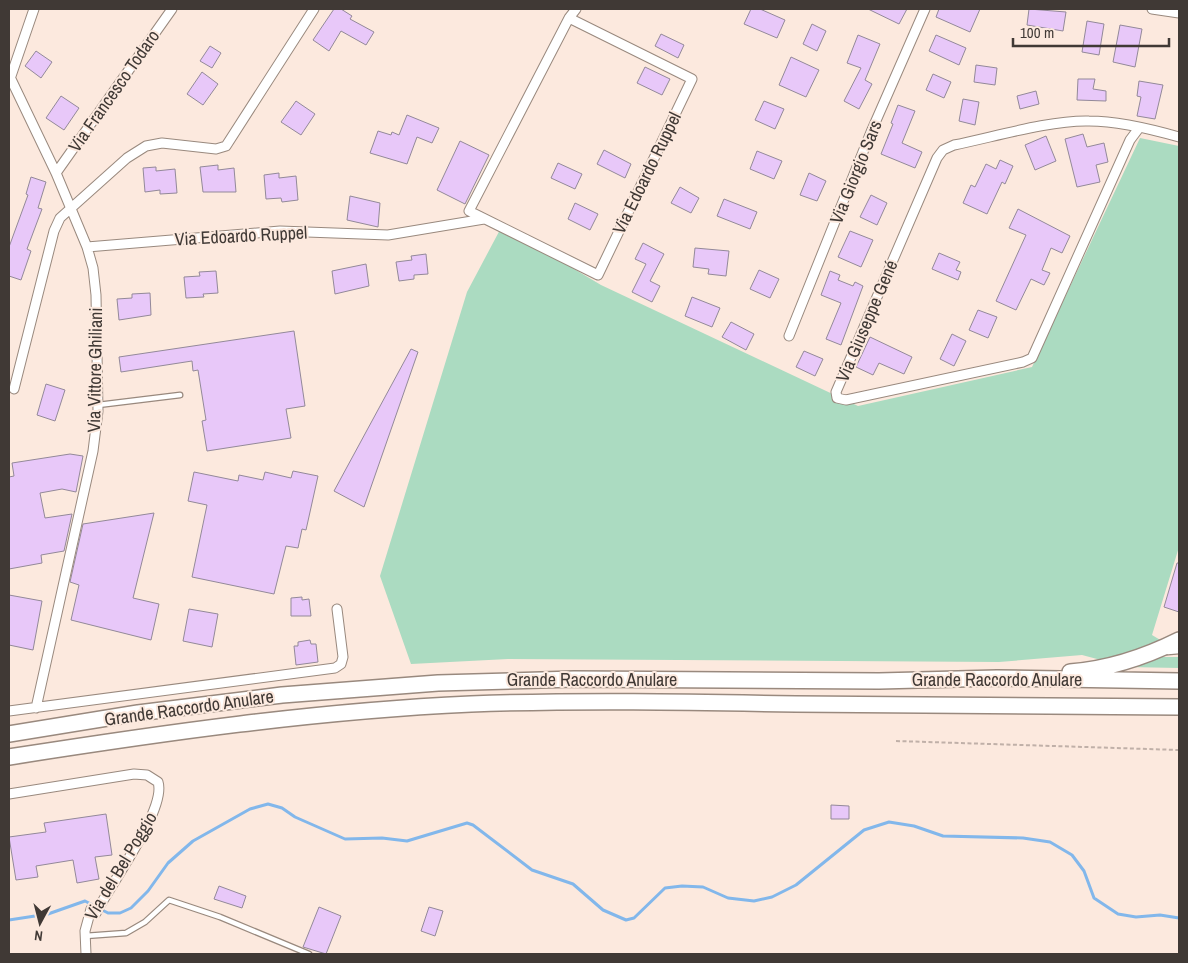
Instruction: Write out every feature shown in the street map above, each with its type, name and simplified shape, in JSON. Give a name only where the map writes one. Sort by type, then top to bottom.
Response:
[{"type":"highway","points":[[997,678],[1080,671],[1116,664],[1155,652],[1179,640]]},
{"type":"highway","name":"Grande Raccordo Anulare","points":[[9,734],[138,713],[282,695],[438,683],[574,679],[879,682],[997,678],[1179,681]]},
{"type":"highway","name":"Grande Raccordo Anulare","points":[[9,757],[159,734],[332,713],[470,704],[614,702],[1179,707]]},
{"type":"street","points":[[10,76],[34,9]]},
{"type":"street","name":"Via Francesco Todaro","points":[[56,173],[172,9]]},
{"type":"street","points":[[14,389],[54,231],[60,218],[127,158],[146,146],[162,143],[216,149],[226,146],[314,9]]},
{"type":"street","points":[[484,218],[470,211],[569,18],[576,9]]},
{"type":"street","name":"Via Giorgio Sars","points":[[789,336],[872,132],[925,9]]},
{"type":"street","points":[[1152,9],[1179,13]]},
{"type":"street","name":"Via Edoardo Ruppel","points":[[87,247],[280,231],[388,234],[484,218],[598,275],[692,79],[569,18]]},
{"type":"street","name":"Via Vittore Ghiliani","points":[[10,76],[56,173],[87,247],[93,268],[96,295],[98,405],[93,451],[36,708]]},
{"type":"street","name":"Via Giuseppe Gené","points":[[1139,128],[1130,140],[1032,358],[1023,362],[846,400],[837,398],[836,392],[863,328],[937,158],[943,150],[954,145],[1069,122],[1102,121],[1139,128],[1179,137]]},
{"type":"street","points":[[9,711],[335,668],[341,664],[343,657],[337,609]]},
{"type":"street","name":"Via del Bel Poggio","points":[[9,794],[134,774],[147,775],[158,782],[160,795],[150,821],[92,915],[85,936],[86,954]]},
{"type":"lane","points":[[98,405],[180,396]]},
{"type":"lane","points":[[1155,652],[1179,652]]},
{"type":"lane","points":[[85,936],[126,933],[145,922],[170,900],[220,917],[309,954]]},
{"type":"path","points":[[896,741],[1179,750]]},
{"type":"green space","points":[[1140,138],[1179,146],[1179,547],[1152,635],[1162,641],[1116,664],[1082,655],[999,662],[508,659],[411,664],[380,576],[467,292],[502,226],[601,285],[858,406],[1032,367]]},
{"type":"green space","points":[[1157,657],[1179,657],[1179,668],[1126,667]]},
{"type":"building","points":[[334,9],[341,9],[352,16],[350,19],[374,32],[366,45],[341,31],[329,51],[313,40]]},
{"type":"building","points":[[751,9],[760,9],[785,20],[777,38],[744,24]]},
{"type":"building","points":[[868,9],[907,9],[899,24]]},
{"type":"building","points":[[939,9],[980,9],[970,32],[936,17]]},
{"type":"building","points":[[1029,9],[1066,12],[1063,31],[1027,25]]},
{"type":"building","points":[[1087,21],[1104,24],[1099,55],[1082,52]]},
{"type":"building","points":[[812,24],[826,31],[817,51],[803,44]]},
{"type":"building","points":[[1120,25],[1142,29],[1135,67],[1113,62]]},
{"type":"building","points":[[661,34],[684,45],[678,58],[655,46]]},
{"type":"building","points":[[858,35],[880,44],[865,80],[872,84],[859,109],[844,101],[861,68],[847,63]]},
{"type":"building","points":[[936,35],[966,48],[959,65],[929,51]]},
{"type":"building","points":[[210,46],[221,53],[212,68],[200,61]]},
{"type":"building","points":[[36,51],[52,62],[41,78],[25,66]]},
{"type":"building","points":[[791,57],[819,70],[806,97],[779,85]]},
{"type":"building","points":[[976,65],[997,68],[995,85],[974,82]]},
{"type":"building","points":[[645,67],[670,79],[662,95],[637,83]]},
{"type":"building","points":[[202,72],[218,84],[203,105],[187,94]]},
{"type":"building","points":[[933,74],[951,82],[944,98],[926,90]]},
{"type":"building","points":[[1078,79],[1095,79],[1093,89],[1106,91],[1106,101],[1077,100]]},
{"type":"building","points":[[1139,81],[1163,85],[1155,119],[1137,116],[1141,97],[1137,96]]},
{"type":"building","points":[[1036,91],[1039,104],[1020,109],[1017,96]]},
{"type":"building","points":[[61,96],[79,108],[64,130],[46,118]]},
{"type":"building","points":[[963,99],[979,102],[975,125],[959,121]]},
{"type":"building","points":[[296,101],[315,114],[301,135],[281,122]]},
{"type":"building","points":[[764,101],[784,109],[775,129],[755,120]]},
{"type":"building","points":[[898,105],[915,111],[902,143],[922,152],[915,168],[881,154],[893,124],[891,123]]},
{"type":"building","points":[[407,115],[439,128],[432,143],[417,137],[407,164],[370,153],[378,131],[391,135],[392,132],[399,135]]},
{"type":"building","points":[[1083,134],[1087,147],[1104,143],[1108,162],[1096,165],[1100,182],[1077,187],[1065,139]]},
{"type":"building","points":[[1046,136],[1056,161],[1035,170],[1025,145]]},
{"type":"building","points":[[460,141],[489,155],[465,204],[437,190]]},
{"type":"building","points":[[604,150],[631,164],[625,178],[597,164]]},
{"type":"building","points":[[757,151],[782,161],[774,179],[750,169]]},
{"type":"building","points":[[1000,160],[1013,166],[1005,184],[1002,182],[987,214],[963,203],[971,185],[975,187],[986,164],[996,169]]},
{"type":"building","points":[[558,163],[582,174],[575,189],[551,178]]},
{"type":"building","points":[[218,165],[218,170],[234,168],[236,192],[203,192],[200,167]]},
{"type":"building","points":[[156,167],[156,171],[175,169],[177,193],[160,194],[160,190],[145,192],[143,168]]},
{"type":"building","points":[[279,173],[279,178],[296,176],[298,200],[282,202],[281,198],[266,199],[264,175]]},
{"type":"building","points":[[809,173],[826,181],[817,201],[800,195]]},
{"type":"building","points":[[31,177],[46,182],[38,208],[42,209],[27,249],[31,251],[21,280],[9,276],[9,247],[28,195],[26,194]]},
{"type":"building","points":[[680,187],[699,198],[691,213],[671,203]]},
{"type":"building","points":[[871,195],[887,203],[877,225],[860,217]]},
{"type":"building","points":[[350,196],[380,203],[378,227],[347,220]]},
{"type":"building","points":[[724,199],[757,212],[750,229],[717,216]]},
{"type":"building","points":[[575,203],[598,214],[590,230],[568,219]]},
{"type":"building","points":[[1018,209],[1070,236],[1062,253],[1051,248],[1042,270],[1050,273],[1044,285],[1031,279],[1016,310],[996,301],[1026,235],[1009,228]]},
{"type":"building","points":[[850,231],[873,240],[861,267],[838,257]]},
{"type":"building","points":[[643,243],[664,254],[650,281],[660,286],[652,302],[632,292],[646,264],[635,259]]},
{"type":"building","points":[[695,248],[729,251],[726,276],[708,274],[709,269],[693,267]]},
{"type":"building","points":[[939,253],[960,262],[956,270],[961,272],[958,280],[932,269]]},
{"type":"building","points":[[426,254],[428,274],[414,275],[414,279],[399,281],[396,262],[412,260],[411,256]]},
{"type":"building","points":[[366,264],[369,286],[335,294],[332,271]]},
{"type":"building","points":[[759,270],[779,279],[770,298],[750,289]]},
{"type":"building","points":[[216,271],[218,293],[203,294],[204,297],[186,298],[184,277],[200,276],[199,272]]},
{"type":"building","points":[[830,271],[840,275],[838,280],[853,286],[855,282],[863,286],[841,345],[826,339],[841,303],[821,295]]},
{"type":"building","points":[[150,293],[151,315],[119,320],[117,299],[132,298],[132,294]]},
{"type":"building","points":[[692,297],[720,308],[712,327],[685,316]]},
{"type":"building","points":[[978,310],[997,317],[988,338],[969,330]]},
{"type":"building","points":[[731,322],[754,334],[746,350],[722,337]]},
{"type":"building","points":[[294,331],[305,406],[286,409],[291,438],[207,451],[202,421],[206,420],[198,370],[193,371],[192,361],[121,372],[119,357]]},
{"type":"building","points":[[952,334],[966,341],[954,366],[940,359]]},
{"type":"building","points":[[870,337],[912,357],[904,374],[879,363],[873,375],[856,367]]},
{"type":"building","points":[[411,349],[418,352],[364,507],[334,491]]},
{"type":"building","points":[[804,351],[823,359],[815,376],[796,367]]},
{"type":"building","points":[[46,384],[65,390],[55,421],[37,415]]},
{"type":"building","points":[[70,454],[83,456],[76,492],[62,489],[40,493],[45,518],[72,514],[64,551],[41,555],[42,563],[9,569],[9,477],[14,476],[12,463]]},
{"type":"building","points":[[293,471],[318,476],[306,530],[302,529],[298,548],[286,546],[274,594],[192,577],[207,505],[188,501],[194,472],[238,481],[239,475],[263,480],[265,472],[291,478]]},
{"type":"building","points":[[154,513],[133,598],[159,604],[151,640],[71,620],[79,585],[70,582],[83,524]]},
{"type":"building","points":[[1177,563],[1179,563],[1179,612],[1164,607]]},
{"type":"building","points":[[9,595],[42,601],[33,650],[9,645]]},
{"type":"building","points":[[302,597],[302,600],[309,599],[311,616],[291,616],[291,598]]},
{"type":"building","points":[[189,609],[218,614],[212,647],[183,641]]},
{"type":"building","points":[[310,640],[311,644],[316,644],[318,662],[296,665],[294,646],[298,646],[298,642]]},
{"type":"building","points":[[831,805],[849,806],[849,819],[831,819]]},
{"type":"building","points":[[106,814],[112,855],[95,857],[99,879],[77,883],[73,860],[36,866],[38,877],[16,880],[9,837],[46,832],[44,823]]},
{"type":"building","points":[[219,886],[246,896],[242,908],[214,899]]},
{"type":"building","points":[[319,907],[341,916],[326,954],[303,947]]},
{"type":"building","points":[[429,907],[443,911],[435,936],[421,931]]},
{"type":"waterway","points":[[9,920],[48,914],[85,901],[108,913],[120,913],[131,908],[148,891],[168,863],[193,841],[250,809],[268,804],[282,808],[295,817],[345,839],[382,838],[407,841],[467,823],[473,825],[532,870],[573,884],[603,910],[626,920],[634,918],[665,888],[682,886],[703,887],[728,898],[754,901],[772,897],[796,885],[864,830],[889,822],[914,826],[943,836],[1023,838],[1050,842],[1072,855],[1084,871],[1094,898],[1118,914],[1136,917],[1160,915],[1179,918]]}]
